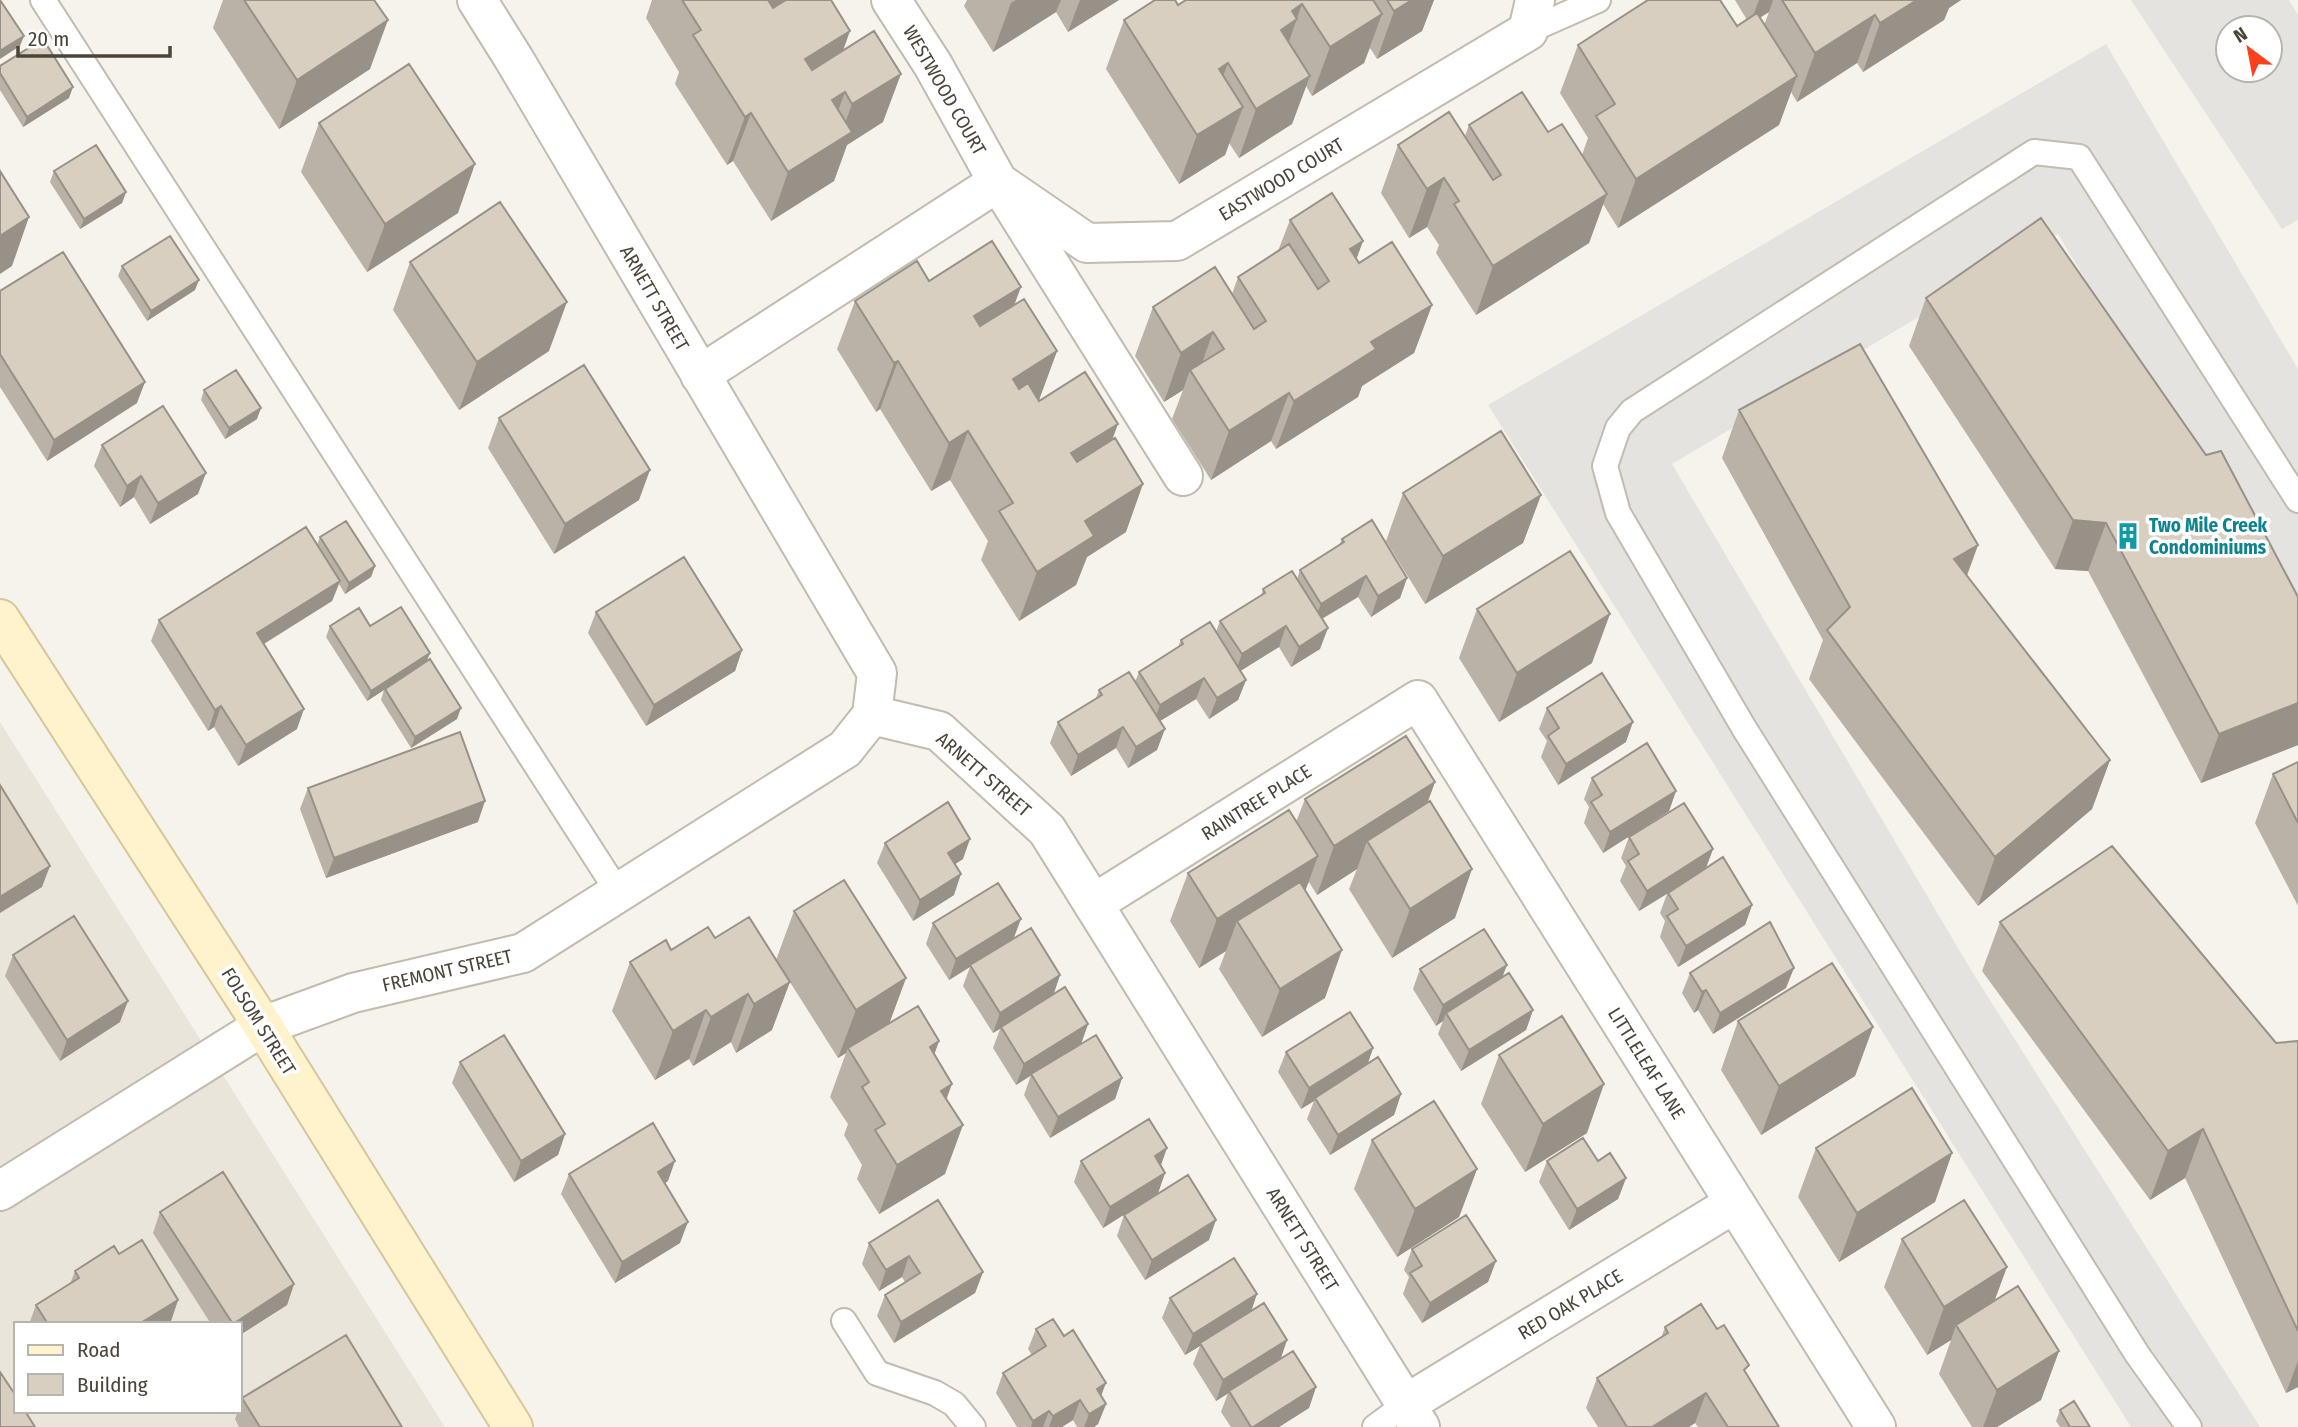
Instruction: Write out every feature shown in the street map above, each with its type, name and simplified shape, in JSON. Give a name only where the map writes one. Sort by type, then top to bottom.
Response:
[{"type":"main road","name":"FOLSOM STREET","points":[[0,618],[262,1026],[513,1427]]},
{"type":"street","name":"ARNETT STREET","points":[[477,0],[877,673],[872,715],[939,731],[1047,830],[1413,1416]]},
{"type":"street","name":"WESTWOOD COURT","points":[[891,0],[933,65],[998,181],[1183,476]]},
{"type":"street","name":"EASTWOOD COURT","points":[[998,181],[1087,243],[1177,241],[1531,15]]},
{"type":"street","points":[[700,375],[998,181]]},
{"type":"street","name":"RAINTREE PLACE","points":[[1093,904],[1418,700]]},
{"type":"street","name":"LITTLELEAF LANE","points":[[1418,700],[1876,1427]]},
{"type":"street","name":"FREMONT STREET","points":[[0,1191],[262,1026],[353,993],[523,953],[845,749],[872,715]]},
{"type":"street","name":"RED OAK PLACE","points":[[1413,1416],[1735,1203]]},
{"type":"lane","points":[[43,0],[618,892]]},
{"type":"lane","points":[[1531,15],[1598,0]]},
{"type":"lane","points":[[2189,1427],[2137,1354],[1744,728],[1618,513],[1605,466],[1618,428],[1632,411],[2034,152],[2079,157],[2298,500]]},
{"type":"lane","points":[[844,1321],[877,1373],[935,1392],[954,1404],[972,1427]]},
{"type":"lane","points":[[1375,1427],[1413,1416]]},
{"type":"shaded area","points":[[2131,0],[2289,0],[2298,15],[2298,220],[2282,229]]},
{"type":"shaded area","points":[[2106,44],[2298,369],[2298,633],[2058,234],[1672,464],[1971,970],[2260,1427],[2131,1427],[1488,405]]},
{"type":"shaded area","points":[[0,722],[445,1427],[0,1427]]},
{"type":"building","points":[[0,0],[24,36],[0,51]]},
{"type":"building","points":[[244,0],[374,0],[388,20],[297,80]]},
{"type":"building","points":[[682,0],[768,0],[773,8],[786,0],[831,0],[850,31],[805,59],[812,70],[874,31],[901,74],[852,104],[845,92],[832,100],[852,132],[788,172],[751,113],[745,117],[693,35],[701,30]]},
{"type":"building","points":[[1155,0],[1175,0],[1178,5],[1186,0],[1373,0],[1382,14],[1330,47],[1302,4],[1292,11],[1297,19],[1281,30],[1310,76],[1256,109],[1228,63],[1219,69],[1243,107],[1197,135],[1124,20]]},
{"type":"building","points":[[1387,0],[1412,0],[1394,11]]},
{"type":"building","points":[[1648,0],[1720,0],[1737,26],[1757,13],[1797,76],[1636,179],[1596,116],[1615,104],[1578,45]]},
{"type":"building","points":[[1782,0],[1917,0],[1880,23],[1875,15],[1815,53]]},
{"type":"building","points":[[43,39],[73,87],[27,117],[0,73],[0,66]]},
{"type":"building","points":[[409,64],[475,164],[385,224],[319,123]]},
{"type":"building","points":[[1522,92],[1548,132],[1562,124],[1607,194],[1493,266],[1454,204],[1459,201],[1444,178],[1427,189],[1398,145],[1449,112],[1493,180],[1501,175],[1469,125]]},
{"type":"building","points":[[96,145],[126,192],[84,219],[54,171]]},
{"type":"building","points":[[0,171],[29,217],[0,236]]},
{"type":"building","points":[[1332,193],[1363,241],[1350,249],[1359,263],[1392,242],[1432,305],[1371,342],[1376,349],[1294,401],[1289,393],[1229,431],[1190,370],[1224,349],[1213,332],[1181,353],[1153,307],[1215,267],[1254,329],[1266,321],[1238,277],[1289,244],[1318,289],[1329,281],[1290,220]]},
{"type":"building","points":[[500,202],[567,302],[477,362],[410,262]]},
{"type":"building","name":"Two Mile Creek Condominiums","points":[[2041,218],[2206,455],[2221,451],[2298,597],[2298,703],[2219,734],[2106,523],[2073,520],[1926,298]]},
{"type":"building","points":[[170,236],[199,280],[151,311],[122,266]]},
{"type":"building","points":[[992,241],[1021,287],[974,316],[980,326],[1024,299],[1057,351],[1013,379],[1019,389],[1028,383],[1039,401],[1085,372],[1118,424],[1071,453],[1077,462],[1115,438],[1143,484],[1085,521],[1094,536],[1037,572],[999,511],[1013,503],[968,431],[949,443],[898,361],[894,363],[855,301],[917,261],[929,281]]},
{"type":"building","points":[[63,252],[145,382],[54,440],[0,354],[0,291]]},
{"type":"building","points":[[1860,344],[1978,545],[1954,559],[2110,760],[1995,857],[1827,630],[1850,607],[1739,410]]},
{"type":"building","points":[[584,365],[650,470],[565,524],[499,418]]},
{"type":"building","points":[[236,370],[261,408],[229,428],[204,390]]},
{"type":"building","points":[[163,406],[206,473],[158,503],[141,476],[127,486],[102,445]]},
{"type":"building","points":[[1501,431],[1541,495],[1443,556],[1403,493]]},
{"type":"building","points":[[1372,520],[1407,578],[1378,596],[1366,576],[1321,604],[1300,570]]},
{"type":"building","points":[[346,521],[375,566],[349,583],[320,537]]},
{"type":"building","points":[[306,527],[340,581],[257,633],[304,709],[246,745],[221,706],[215,710],[159,620]]},
{"type":"building","points":[[1570,551],[1610,614],[1517,673],[1477,609]]},
{"type":"building","points":[[684,557],[742,650],[654,705],[596,612]]},
{"type":"building","points":[[1292,571],[1328,628],[1299,647],[1286,626],[1242,654],[1220,621],[1265,593],[1263,589]]},
{"type":"building","points":[[401,607],[430,653],[371,691],[330,626],[359,608],[370,626]]},
{"type":"building","points":[[1210,622],[1246,680],[1217,698],[1204,678],[1160,705],[1139,672],[1183,644],[1181,640]]},
{"type":"building","points":[[430,659],[461,708],[415,737],[385,689]]},
{"type":"building","points":[[1129,672],[1165,729],[1136,747],[1123,727],[1078,755],[1058,722],[1102,695],[1099,690]]},
{"type":"building","points":[[1602,673],[1633,722],[1566,764],[1548,736],[1559,728],[1547,708]]},
{"type":"building","points":[[460,732],[485,801],[334,858],[308,788]]},
{"type":"building","points":[[1406,736],[1435,782],[1334,846],[1305,799]]},
{"type":"building","points":[[1647,743],[1676,791],[1610,832],[1591,802],[1602,795],[1592,778]]},
{"type":"building","points":[[2298,762],[2298,823],[2273,774]]},
{"type":"building","points":[[0,785],[50,866],[0,897]]},
{"type":"building","points":[[1430,801],[1472,869],[1410,909],[1367,841]]},
{"type":"building","points":[[948,802],[970,839],[948,853],[961,874],[920,900],[885,843]]},
{"type":"building","points":[[1684,803],[1713,849],[1647,891],[1628,861],[1639,854],[1629,837]]},
{"type":"building","points":[[1289,810],[1318,856],[1217,919],[1188,873]]},
{"type":"building","points":[[2112,846],[2276,1043],[2298,1041],[2298,1331],[2203,1129],[2168,1151],[2000,922]]},
{"type":"building","points":[[1723,857],[1752,905],[1686,946],[1667,916],[1678,909],[1668,893]]},
{"type":"building","points":[[844,880],[906,978],[856,1010],[794,911]]},
{"type":"building","points":[[1300,882],[1342,950],[1280,989],[1237,921]]},
{"type":"building","points":[[998,883],[1021,919],[956,959],[933,923]]},
{"type":"building","points":[[74,916],[128,1001],[67,1040],[13,955]]},
{"type":"building","points":[[749,917],[790,982],[754,1004],[748,994],[711,1017],[706,1010],[673,1031],[630,962],[666,940],[671,950],[708,927],[715,938]]},
{"type":"building","points":[[1770,922],[1794,968],[1720,1013],[1706,990],[1702,992],[1690,973]]},
{"type":"building","points":[[1031,928],[1060,975],[1000,1013],[970,965]]},
{"type":"building","points":[[1484,929],[1507,965],[1443,1005],[1420,969]]},
{"type":"building","points":[[1832,963],[1873,1027],[1779,1086],[1738,1021]]},
{"type":"building","points":[[1509,973],[1533,1010],[1469,1050],[1446,1013]]},
{"type":"building","points":[[1065,987],[1088,1024],[1024,1064],[1001,1027]]},
{"type":"building","points":[[918,1006],[939,1041],[930,1047],[952,1084],[941,1091],[963,1125],[897,1165],[875,1130],[885,1124],[862,1087],[869,1082],[848,1048]]},
{"type":"building","points":[[1350,1012],[1373,1048],[1309,1088],[1286,1052]]},
{"type":"building","points":[[1562,1016],[1604,1084],[1543,1124],[1499,1055]]},
{"type":"building","points":[[504,1035],[565,1134],[521,1161],[460,1062]]},
{"type":"building","points":[[1096,1035],[1122,1078],[1058,1117],[1031,1074]]},
{"type":"building","points":[[1378,1057],[1401,1094],[1338,1135],[1315,1098]]},
{"type":"building","points":[[1912,1088],[1952,1153],[1857,1213],[1816,1148]]},
{"type":"building","points":[[1434,1101],[1477,1169],[1415,1209],[1372,1140]]},
{"type":"building","points":[[1149,1119],[1167,1148],[1155,1156],[1165,1173],[1110,1207],[1081,1161]]},
{"type":"building","points":[[653,1123],[675,1161],[658,1172],[688,1222],[622,1262],[569,1174]]},
{"type":"building","points":[[1583,1138],[1598,1161],[1610,1153],[1626,1178],[1577,1209],[1547,1161]]},
{"type":"building","points":[[223,1172],[294,1284],[236,1322],[232,1322],[160,1212]]},
{"type":"building","points":[[1188,1175],[1216,1220],[1152,1260],[1124,1215]]},
{"type":"building","points":[[938,1200],[983,1272],[901,1322],[885,1295],[920,1273],[909,1256],[886,1270],[869,1243]]},
{"type":"building","points":[[1964,1200],[2007,1267],[1944,1307],[1902,1239]]},
{"type":"building","points":[[1466,1215],[1496,1261],[1430,1303],[1410,1273],[1422,1266],[1412,1249]]},
{"type":"building","points":[[142,1240],[178,1300],[142,1322],[47,1322],[36,1305],[79,1278],[75,1271],[114,1246],[119,1254]]},
{"type":"building","points":[[1234,1258],[1257,1294],[1193,1334],[1170,1298]]},
{"type":"building","points":[[2018,1286],[2059,1351],[1997,1390],[1956,1325]]},
{"type":"building","points":[[1264,1303],[1287,1340],[1223,1380],[1200,1343]]},
{"type":"building","points":[[1701,1304],[1717,1329],[1724,1325],[1749,1365],[1744,1370],[1779,1427],[1728,1427],[1706,1393],[1652,1427],[1627,1427],[1597,1378],[1668,1333],[1665,1327]]},
{"type":"building","points":[[1053,1319],[1064,1336],[1073,1330],[1106,1383],[1097,1389],[1106,1404],[1089,1414],[1080,1400],[1053,1416],[1049,1411],[1033,1421],[1003,1373],[1046,1346],[1036,1329]]},
{"type":"building","points":[[346,1335],[402,1427],[260,1427],[242,1398]]},
{"type":"building","points":[[1293,1351],[1316,1387],[1251,1427],[1229,1391]]},
{"type":"building","points":[[0,1372],[14,1393],[14,1413],[26,1413],[35,1427],[0,1427]]},
{"type":"building","points":[[2074,1401],[2090,1427],[2070,1427],[2060,1410]]},
{"type":"place","name":"Two Mile Creek Condominiums","points":[[2128,536]]}]
